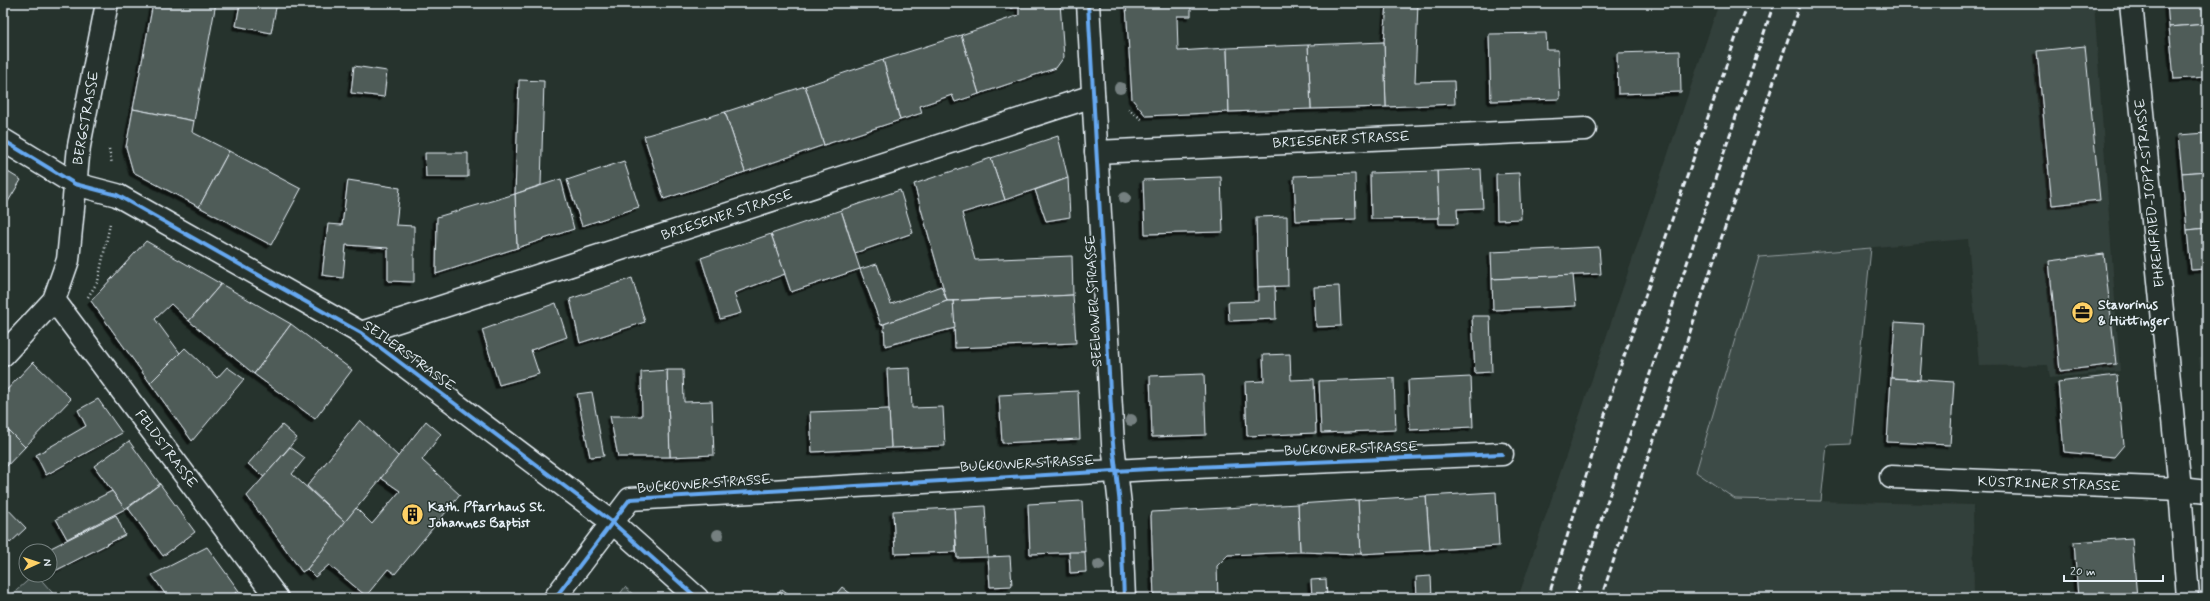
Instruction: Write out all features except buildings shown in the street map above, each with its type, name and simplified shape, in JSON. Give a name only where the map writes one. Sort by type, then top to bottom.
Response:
[{"type":"street","name":"BERGSTRASSE","points":[[3,355],[54,300],[68,260],[79,146],[107,3]]},
{"type":"street","name":"SEELOWER STRASSE","points":[[1088,3],[1116,470],[1120,505],[1124,598]]},
{"type":"street","name":"EHRENFRIED-JOPP-STRASSE","points":[[2131,3],[2180,489],[2188,598]]},
{"type":"street","name":"BRIESENER STRASSE","points":[[361,333],[1093,96]]},
{"type":"street","name":"BRIESENER STRASSE","points":[[1096,152],[1586,129]]},
{"type":"street","points":[[3,140],[75,184]]},
{"type":"street","name":"SEILERSTRASSE","points":[[75,184],[117,195],[361,333],[612,522],[697,598]]},
{"type":"street","name":"FELDSTRASSE","points":[[54,300],[277,598]]},
{"type":"street","name":"BUCKOWER STRASSE","points":[[555,598],[630,499],[1116,470],[1502,454]]},
{"type":"street","name":"KÜSTRINER STRASSE","points":[[1891,477],[2180,489],[2207,492]]},
{"type":"shaded area","points":[[1719,3],[2094,3],[2120,371],[2050,378],[2048,365],[1979,366],[1968,239],[1759,257],[1696,472],[1735,499],[1973,505],[1974,598],[1518,598]]},
{"type":"shaded area","points":[[1871,248],[1851,444],[1827,445],[1821,501],[1735,499],[1696,472],[1759,257]]},
{"type":"shaded area","points":[[2207,356],[2207,452],[2199,357]]},
{"type":"shaded area","points":[[25,583],[44,583],[57,598],[8,598]]},
{"type":"shaded area","points":[[625,587],[637,598],[617,598]]},
{"type":"railway","points":[[1548,598],[1616,379],[1748,3]]},
{"type":"railway","points":[[1575,598],[1774,3]]},
{"type":"railway","points":[[1601,598],[1800,3]]},
{"type":"cycle path","points":[[1088,3],[1113,444],[1120,505],[1124,598]]},
{"type":"cycle path","points":[[3,140],[75,184],[117,195],[361,333],[612,522],[697,598]]},
{"type":"cycle path","points":[[555,598],[630,499],[1149,469],[1502,454]]},
{"type":"place","name":"Stavorinus & Hüttinger","points":[[2083,313]]},
{"type":"place","name":"Kath. Pfarrhaus St. Johannes Baptist","points":[[412,515]]}]
